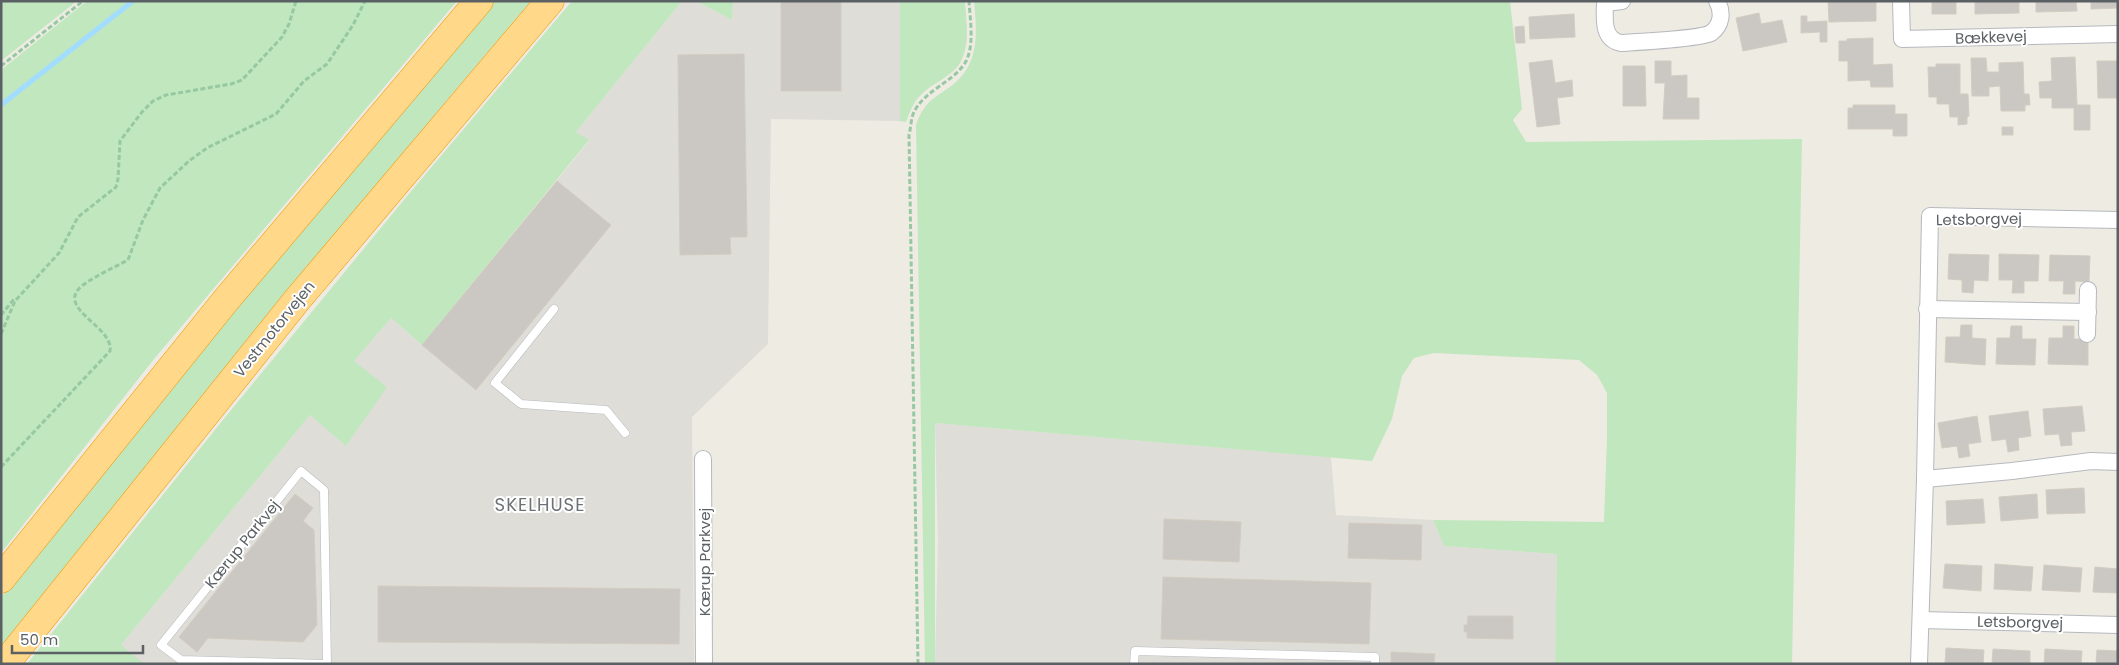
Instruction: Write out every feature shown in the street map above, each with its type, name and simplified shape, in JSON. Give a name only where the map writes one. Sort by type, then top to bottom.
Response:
[{"type":"highway","points":[[1,579],[226,300],[479,1]]},
{"type":"highway","name":"Vestmotorvejen","points":[[4,664],[297,300],[550,1]]},
{"type":"street","points":[[1622,1],[1605,2],[1606,30],[1611,39],[1621,43],[1705,36],[1717,28],[1720,21],[1721,14],[1717,1]]},
{"type":"street","name":"Bækkevej","points":[[1901,1],[1902,40],[2118,34]]},
{"type":"street","name":"Letsborgvej","points":[[1919,664],[1922,620],[1930,216],[2118,220]]},
{"type":"street","points":[[2087,334],[2088,290]]},
{"type":"street","points":[[1928,310],[2088,312]]},
{"type":"street","name":"Kærup Parkvej","points":[[702,459],[704,664]]},
{"type":"street","points":[[1925,479],[2091,461],[2118,462]]},
{"type":"street","name":"Letsborgvej","points":[[1922,620],[2118,625]]},
{"type":"lane","points":[[554,309],[495,383],[522,404],[606,410],[625,433]]},
{"type":"lane","name":"Kærup Parkvej","points":[[301,471],[324,490],[325,664],[181,660],[161,645],[301,471]]},
{"type":"lane","points":[[1134,664],[1135,651],[1375,657],[1375,664]]},
{"type":"path","points":[[1,66],[82,1]]},
{"type":"path","points":[[1,315],[59,252],[78,217],[116,187],[120,141],[142,112],[153,102],[166,95],[231,84],[242,80],[282,37],[296,1]]},
{"type":"path","points":[[1,467],[110,351],[107,337],[76,306],[74,298],[76,292],[89,281],[128,260],[154,197],[160,188],[189,161],[214,144],[276,114],[304,81],[326,64],[353,25],[365,1]]},
{"type":"path","points":[[918,664],[909,135],[914,112],[925,97],[950,78],[965,62],[971,43],[969,1]]},
{"type":"path","points":[[1,334],[15,301],[22,292]]},
{"type":"shaded area","points":[[682,1],[696,1],[732,20],[733,1],[900,1],[900,121],[771,119],[768,344],[692,417],[694,664],[90,664],[121,645],[310,415],[347,445],[354,361],[391,318],[422,345],[589,141],[576,132]]},
{"type":"shaded area","points":[[935,423],[1331,457],[1336,515],[1433,520],[1444,546],[1557,554],[1555,664],[935,664],[938,543]]},
{"type":"green space","points":[[1,1],[77,1],[1,61]]},
{"type":"green space","points":[[87,1],[457,1],[154,359],[1,553],[1,70]]},
{"type":"green space","points":[[492,1],[531,1],[263,322],[1,648],[1,597],[194,358]]},
{"type":"green space","points":[[572,1],[682,1],[576,132],[589,140],[422,345],[391,318],[354,361],[387,387],[346,446],[310,415],[121,645],[144,664],[27,664],[223,420],[408,195]]},
{"type":"green space","points":[[696,1],[733,1],[732,20]]},
{"type":"green space","points":[[900,1],[965,1],[967,23],[966,45],[959,65],[918,98],[906,122],[900,121]]},
{"type":"green space","points":[[974,1],[1510,1],[1522,109],[1513,120],[1526,142],[1802,139],[1792,664],[1555,664],[1557,554],[1444,546],[1433,520],[1604,522],[1607,393],[1597,375],[1579,360],[1434,353],[1414,358],[1402,376],[1392,419],[1372,461],[935,423],[935,664],[925,664],[916,125],[926,106],[960,78],[972,58],[976,36]]},
{"type":"building","points":[[781,1],[841,1],[841,91],[781,91]]},
{"type":"building","points":[[1828,1],[1876,1],[1876,21],[1829,22]]},
{"type":"building","points":[[1932,1],[1956,1],[1956,14],[1932,14]]},
{"type":"building","points":[[1975,1],[2019,1],[2019,13],[1975,14]]},
{"type":"building","points":[[2036,1],[2076,1],[2077,11],[2036,12]]},
{"type":"building","points":[[2091,1],[2118,1],[2118,8],[2091,9]]},
{"type":"building","points":[[1759,13],[1761,24],[1782,20],[1787,42],[1743,51],[1736,18]]},
{"type":"building","points":[[1574,14],[1575,37],[1530,39],[1529,17]]},
{"type":"building","points":[[1801,16],[1807,16],[1807,22],[1827,21],[1827,42],[1820,42],[1820,32],[1801,33]]},
{"type":"building","points":[[1524,26],[1525,43],[1516,43],[1515,27]]},
{"type":"building","points":[[1873,38],[1873,65],[1892,64],[1893,87],[1871,87],[1870,80],[1848,81],[1848,61],[1839,61],[1839,41]]},
{"type":"building","points":[[744,54],[747,237],[730,237],[731,254],[680,255],[678,55]]},
{"type":"building","points":[[2075,57],[2077,105],[2090,105],[2090,130],[2074,130],[2074,108],[2052,108],[2052,98],[2040,98],[2039,82],[2052,81],[2051,58]]},
{"type":"building","points":[[1971,58],[1986,58],[1987,72],[1999,72],[1999,63],[2023,62],[2024,94],[2029,94],[2030,105],[2025,105],[2025,111],[2001,111],[2000,86],[1989,87],[1989,96],[1972,96]]},
{"type":"building","points":[[1552,60],[1555,83],[1572,80],[1573,96],[1557,98],[1560,124],[1537,127],[1529,63]]},
{"type":"building","points":[[1655,61],[1671,61],[1671,76],[1687,75],[1687,98],[1699,98],[1699,119],[1663,119],[1665,83],[1655,83]]},
{"type":"building","points":[[2097,61],[2118,61],[2118,98],[2098,98]]},
{"type":"building","points":[[1936,64],[1960,64],[1960,94],[1968,94],[1969,116],[1967,117],[1967,124],[1958,125],[1958,117],[1950,117],[1949,104],[1937,104],[1937,97],[1929,97],[1928,67],[1936,67]]},
{"type":"building","points":[[1623,66],[1645,66],[1646,106],[1623,106]]},
{"type":"building","points":[[1853,105],[1895,105],[1895,114],[1907,114],[1907,136],[1893,136],[1893,129],[1848,129],[1848,108],[1853,108]]},
{"type":"building","points":[[2002,127],[2013,127],[2013,135],[2002,135]]},
{"type":"building","points":[[557,181],[611,225],[476,390],[422,345]]},
{"type":"building","points":[[1949,254],[1989,255],[1988,281],[1974,280],[1973,293],[1962,292],[1962,280],[1948,279]]},
{"type":"building","points":[[1999,254],[2039,255],[2038,281],[2024,281],[2024,293],[2012,293],[2013,280],[1999,280]]},
{"type":"building","points":[[2050,255],[2090,256],[2089,282],[2075,281],[2075,294],[2063,294],[2064,281],[2049,281]]},
{"type":"building","points":[[1961,325],[1972,325],[1972,338],[1986,339],[1985,365],[1945,362],[1946,337],[1960,337]]},
{"type":"building","points":[[2011,326],[2022,326],[2022,339],[2036,339],[2035,365],[1996,364],[1997,338],[2010,338]]},
{"type":"building","points":[[2063,326],[2074,326],[2074,339],[2088,339],[2088,365],[2048,364],[2049,338],[2063,338]]},
{"type":"building","points":[[2082,406],[2085,431],[2071,432],[2072,445],[2061,446],[2059,434],[2045,435],[2043,409]]},
{"type":"building","points":[[2028,411],[2031,436],[2018,438],[2019,450],[2008,452],[2006,439],[1992,441],[1989,416]]},
{"type":"building","points":[[1977,416],[1981,442],[1968,444],[1970,456],[1959,458],[1957,446],[1942,448],[1938,423]]},
{"type":"building","points":[[2084,488],[2085,513],[2047,514],[2046,490]]},
{"type":"building","points":[[295,494],[313,508],[303,521],[314,530],[317,625],[303,642],[208,638],[197,652],[179,637]]},
{"type":"building","points":[[2037,494],[2038,518],[2001,521],[1999,497]]},
{"type":"building","points":[[1983,499],[1985,523],[1947,525],[1946,501]]},
{"type":"building","points":[[1164,519],[1241,522],[1239,562],[1163,559]]},
{"type":"building","points":[[1349,523],[1422,525],[1421,560],[1348,558]]},
{"type":"building","points":[[1945,564],[1982,566],[1981,591],[1943,588]]},
{"type":"building","points":[[1995,564],[2033,567],[2031,591],[1994,589]]},
{"type":"building","points":[[2044,565],[2082,568],[2080,592],[2042,590]]},
{"type":"building","points":[[2095,567],[2118,569],[2118,593],[2093,592]]},
{"type":"building","points":[[1163,577],[1371,583],[1369,644],[1161,639]]},
{"type":"building","points":[[378,586],[680,589],[679,644],[378,642]]},
{"type":"building","points":[[1468,616],[1513,616],[1513,639],[1467,638],[1467,632],[1464,632],[1464,625],[1467,625]]},
{"type":"building","points":[[1946,648],[1984,650],[1983,664],[1945,664]]},
{"type":"building","points":[[1993,649],[2030,651],[2030,664],[1992,664]]},
{"type":"building","points":[[2045,649],[2082,651],[2081,664],[2044,664]]},
{"type":"building","points":[[2097,650],[2118,651],[2118,664],[2096,664]]},
{"type":"building","points":[[1391,652],[1435,654],[1434,664],[1391,664]]},
{"type":"waterway","points":[[1,105],[133,1]]},
{"type":"district","name":"SKELHUSE","points":[[540,504]]}]
